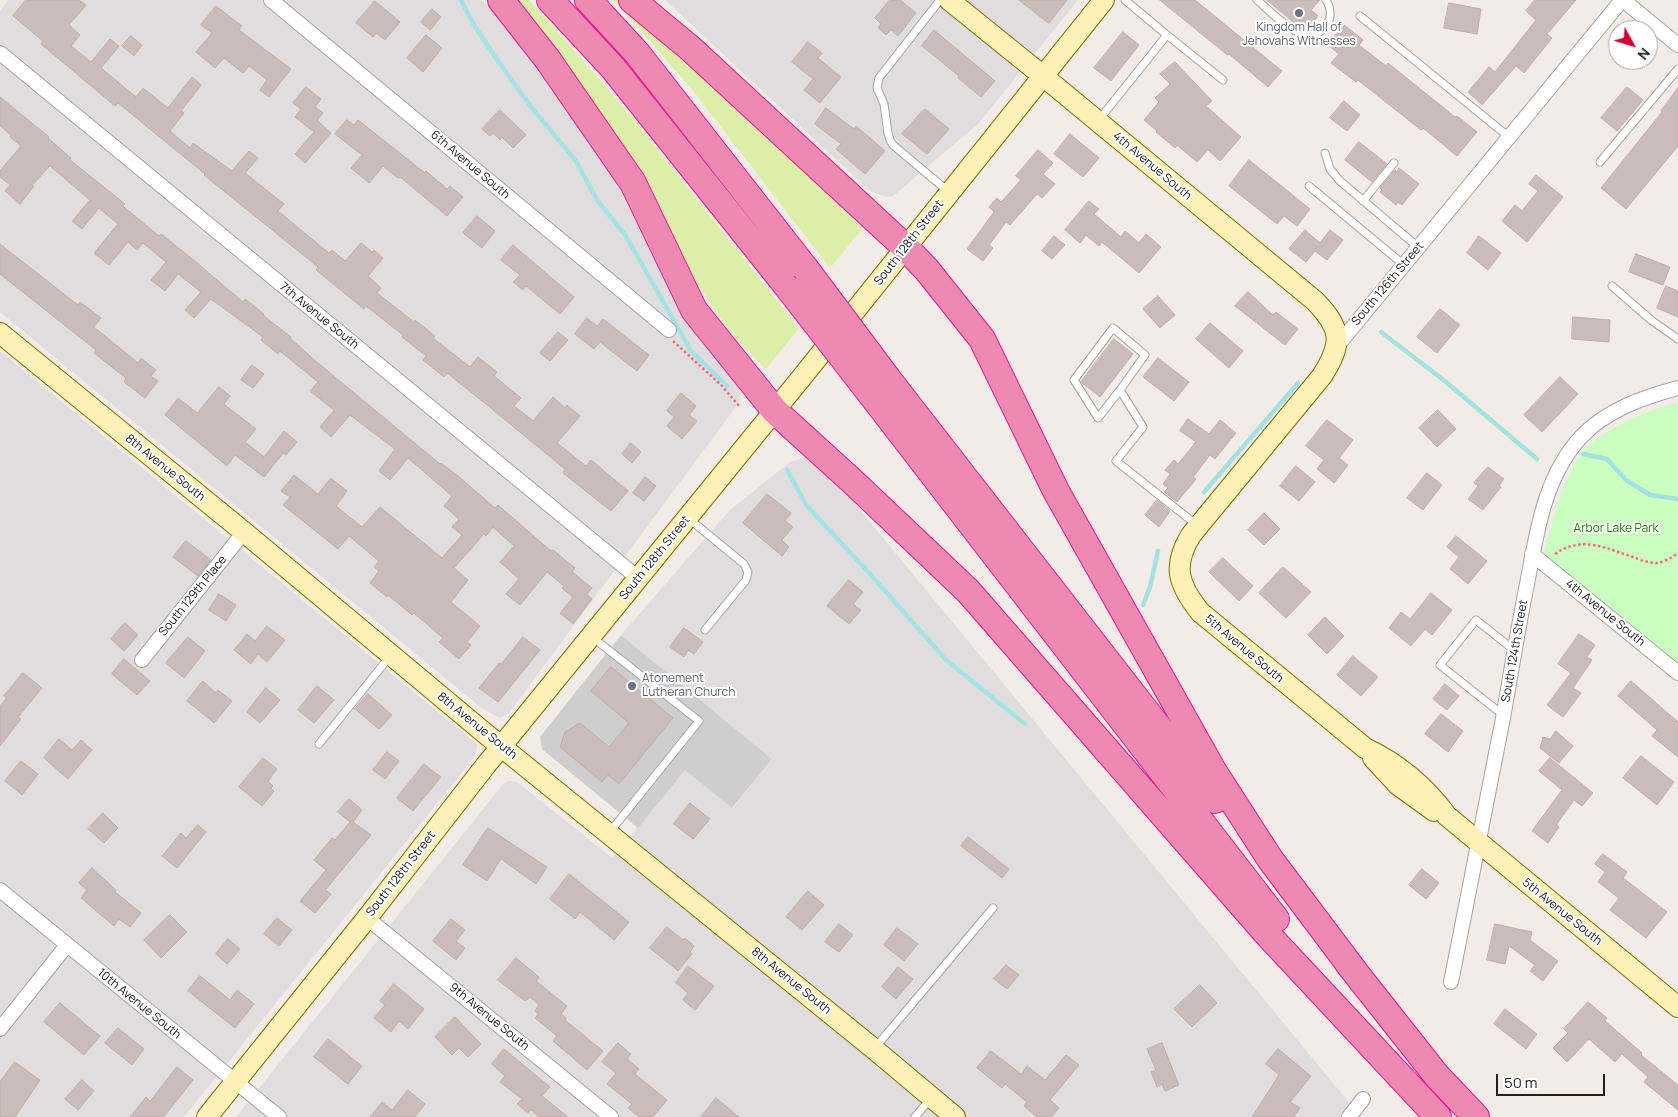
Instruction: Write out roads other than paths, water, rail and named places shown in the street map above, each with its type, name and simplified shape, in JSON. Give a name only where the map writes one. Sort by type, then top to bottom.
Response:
[{"type":"highway","points":[[501,0],[548,60],[633,183],[694,310],[774,411],[852,481],[968,591],[1268,936],[1438,1117]]},
{"type":"highway","points":[[550,0],[613,68],[790,290],[879,386],[1437,1076],[1476,1117]]},
{"type":"highway","points":[[588,0],[637,53],[805,268],[879,386],[1379,1052]]},
{"type":"highway","points":[[632,0],[691,49],[906,248],[927,270],[982,339],[1056,490],[1214,772],[1270,859],[1358,976]]},
{"type":"street","name":"6th Avenue South","points":[[271,0],[669,330]]},
{"type":"street","name":"4th Avenue South","points":[[949,0],[1315,301],[1329,316],[1334,326],[1338,345]]},
{"type":"street","name":"South 128th Street","points":[[207,1117],[502,746],[906,248],[1104,0]]},
{"type":"street","points":[[1622,0],[1678,45]]},
{"type":"street","name":"South 126th Street","points":[[1181,580],[1179,563],[1182,550],[1198,527],[1322,376],[1332,361],[1338,345],[1622,0]]},
{"type":"street","name":"7th Avenue South","points":[[0,53],[638,578]]},
{"type":"street","name":"8th Avenue South","points":[[0,333],[955,1117]]},
{"type":"street","name":"South 124th Street","points":[[1451,982],[1504,715],[1532,554],[1547,493],[1562,462],[1581,437],[1602,419],[1629,404],[1678,388]]},
{"type":"street","name":"South 129th Place","points":[[142,660],[244,532]]},
{"type":"street","name":"4th Avenue South","points":[[1532,554],[1678,673]]},
{"type":"street","name":"5th Avenue South","points":[[1181,580],[1188,597],[1200,612],[1365,748],[1384,757],[1414,778],[1435,799],[1447,816],[1479,844],[1678,1007]]},
{"type":"street","name":"10th Avenue South","points":[[0,890],[279,1117]]},
{"type":"street","name":"9th Avenue South","points":[[367,918],[611,1117]]},
{"type":"street","points":[[0,1029],[66,945]]},
{"type":"street","points":[[1349,1117],[1364,1100]]},
{"type":"lane","points":[[940,0],[879,78],[877,88],[886,111],[888,133],[893,145],[949,192]]},
{"type":"lane","points":[[1125,0],[1222,80]]},
{"type":"lane","points":[[1257,0],[1296,33],[1306,36],[1315,34],[1325,27],[1330,19],[1330,7],[1326,0]]},
{"type":"lane","points":[[1360,16],[1509,138]]},
{"type":"lane","points":[[1098,121],[1167,35]]},
{"type":"lane","points":[[1600,162],[1678,69]]},
{"type":"lane","points":[[1325,153],[1330,169],[1340,181],[1418,247]]},
{"type":"lane","points":[[1363,201],[1394,163]]},
{"type":"lane","points":[[1309,186],[1404,265]]},
{"type":"lane","points":[[1612,286],[1651,320],[1678,339]]},
{"type":"lane","points":[[1113,328],[1145,355],[1120,390],[1098,418],[1074,380],[1113,328]]},
{"type":"lane","points":[[1120,390],[1143,427],[1116,461],[1198,527]]},
{"type":"lane","points":[[687,518],[744,564],[748,572],[746,580],[705,630]]},
{"type":"lane","points":[[1504,715],[1440,666],[1476,620],[1514,650]]},
{"type":"lane","points":[[591,636],[699,721],[609,834]]},
{"type":"lane","points":[[319,744],[391,655]]},
{"type":"lane","points":[[874,1049],[993,908]]},
{"type":"lane","points":[[915,1117],[932,1098]]},
{"type":"waterway","points":[[461,0],[474,25],[500,64],[532,108],[576,161],[597,200],[626,236],[691,351],[727,386]]},
{"type":"waterway","points":[[1381,332],[1446,382],[1537,459]]},
{"type":"waterway","points":[[1204,492],[1298,383]]},
{"type":"waterway","points":[[1583,454],[1607,459],[1626,480],[1650,495],[1678,499]]},
{"type":"waterway","points":[[787,470],[807,506],[946,660],[1025,724]]},
{"type":"waterway","points":[[1143,605],[1150,587],[1158,551]]},
{"type":"place","name":"Kingdom Hall of Jehovahs Witnesses","points":[[1299,13]]},
{"type":"place","name":"Atonement Lutheran Church","points":[[632,686]]},
{"type":"park label","name":"Arbor Lake Park","points":[[1616,529]]}]
